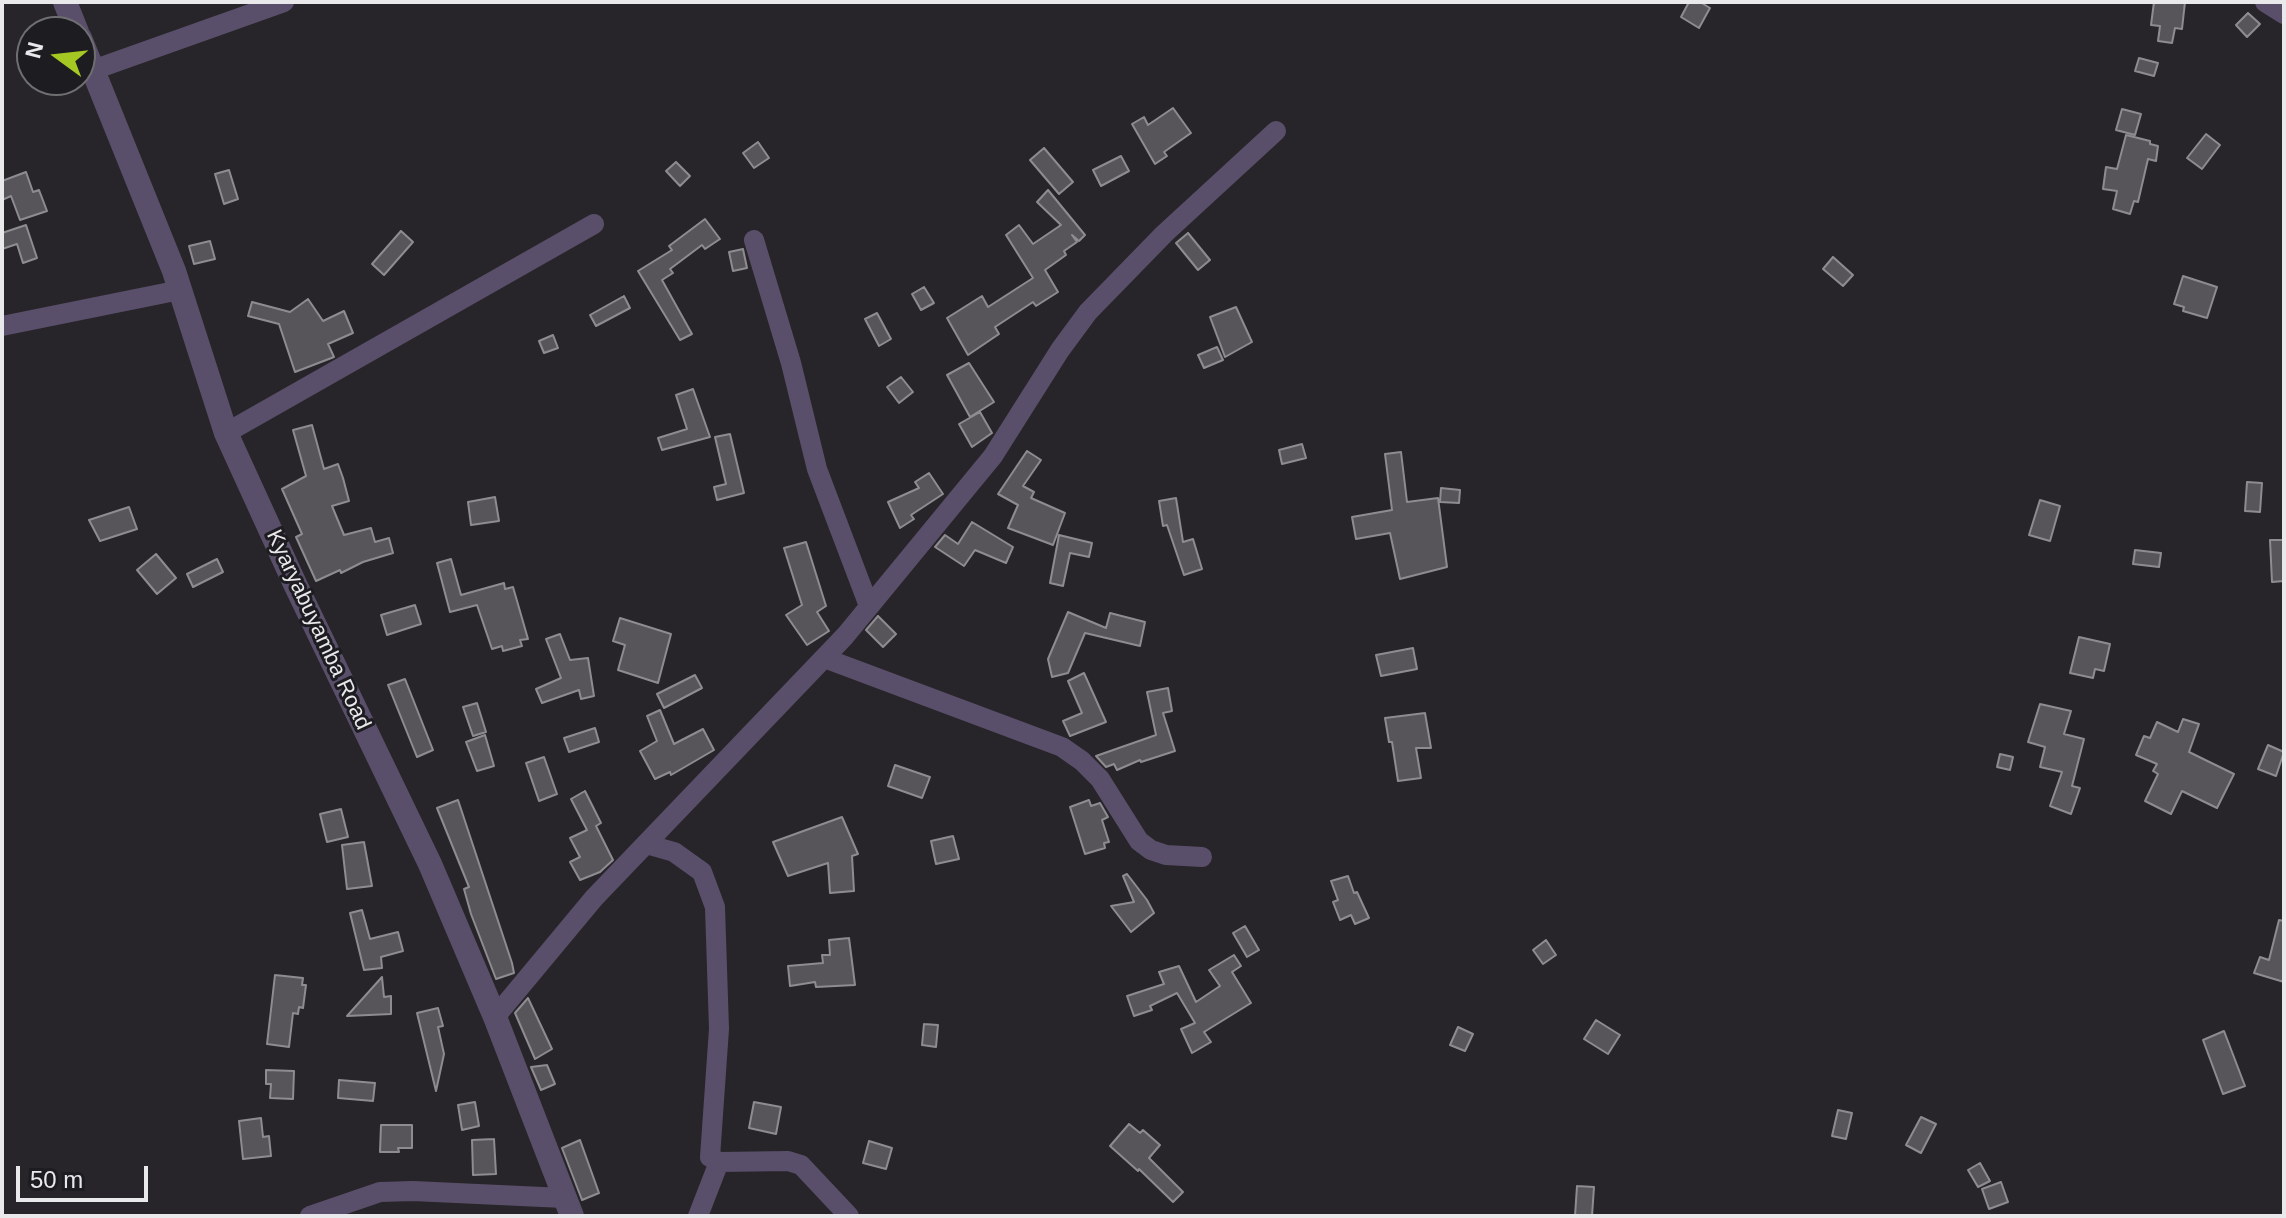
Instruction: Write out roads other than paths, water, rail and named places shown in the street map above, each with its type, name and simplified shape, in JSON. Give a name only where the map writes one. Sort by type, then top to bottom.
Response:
[{"type":"street","points":[[96,69],[284,2]]},
{"type":"street","points":[[2265,2],[2284,14]]},
{"type":"street","name":"Kyaryabuyamba Road","points":[[96,78],[180,290],[226,433],[430,864],[495,1017],[568,1207]]},
{"type":"street","points":[[495,1017],[594,898],[824,658],[869,606],[993,456],[1060,350],[1088,312],[1164,234],[1276,131]]},
{"type":"street","points":[[226,433],[594,224]]},
{"type":"street","points":[[754,240],[791,363],[817,469],[869,606]]},
{"type":"street","points":[[2,326],[180,290]]},
{"type":"street","points":[[824,658],[1062,747],[1100,779],[1139,841],[1151,850],[1166,855],[1202,857]]},
{"type":"street","points":[[646,844],[674,852],[702,872],[715,907],[719,1029],[710,1157],[719,1162],[788,1161],[801,1165],[849,1216]]},
{"type":"street","points":[[698,1216],[719,1162]]},
{"type":"street","points":[[310,1216],[380,1192],[413,1191],[568,1207]]}]
